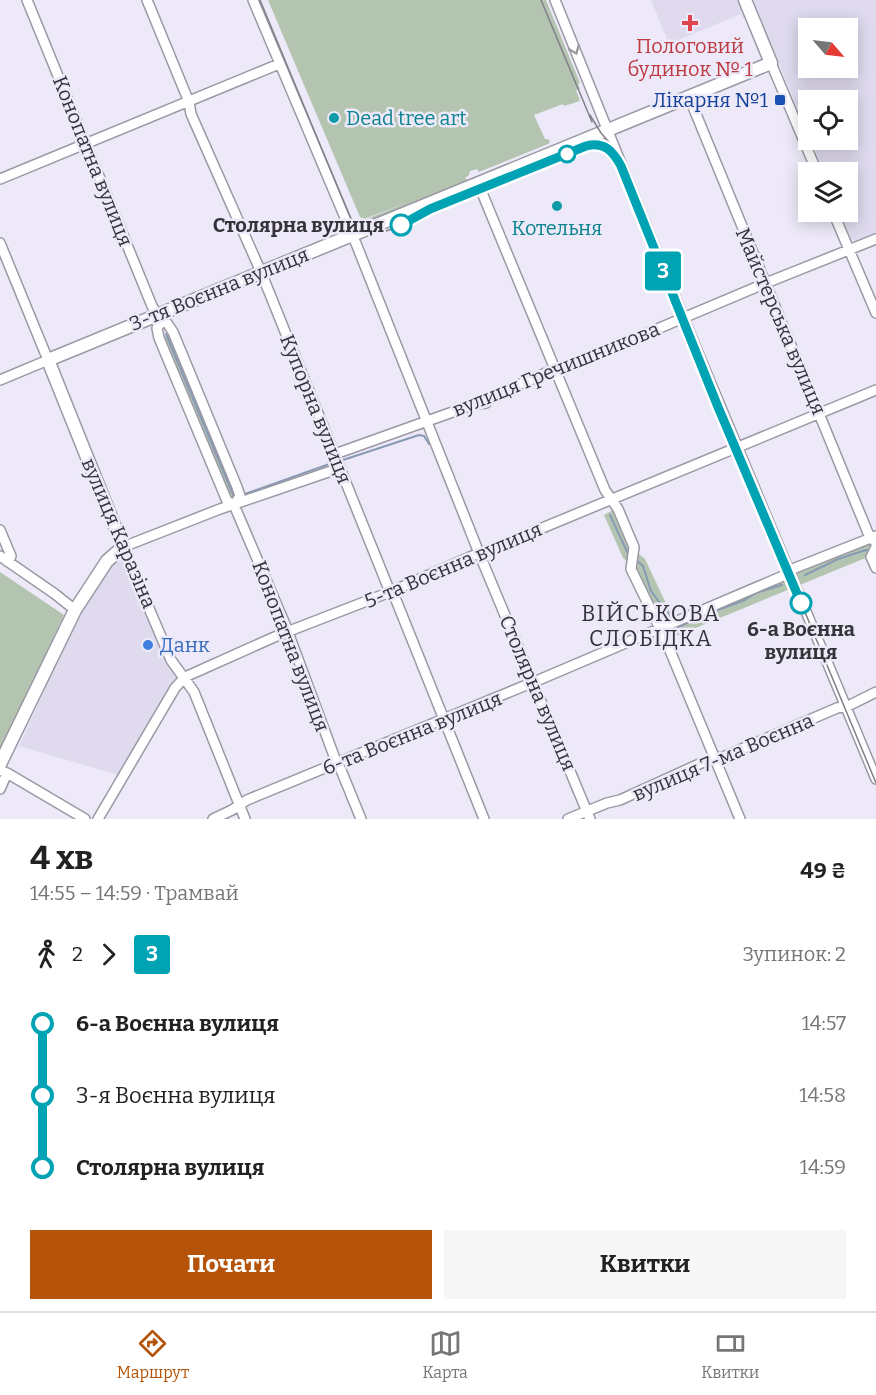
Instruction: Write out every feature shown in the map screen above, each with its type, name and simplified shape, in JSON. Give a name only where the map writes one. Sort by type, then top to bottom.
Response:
[{"type":"main road","points":[[745,0],[771,63]]},
{"type":"main road","name":"3-тя Воєнна вулиця","points":[[48,360],[159,319],[261,272],[771,63]]},
{"type":"main road","name":"вулиця Каразіна","points":[[48,360],[123,547]]},
{"type":"main road","points":[[2,769],[75,610],[107,561],[123,547]]},
{"type":"street","name":"Конопатна вулиця","points":[[27,0],[159,319],[157,328],[159,338],[227,501],[234,505],[361,819]]},
{"type":"street","name":"Купорна вулиця","points":[[147,0],[189,102],[191,114],[261,272],[484,819]]},
{"type":"street","name":"Столярна вулиця","points":[[253,0],[352,234],[479,552],[588,815]]},
{"type":"street","points":[[555,0],[683,317],[876,779]]},
{"type":"street","points":[[771,63],[813,162]]},
{"type":"street","points":[[0,179],[279,64]]},
{"type":"street","name":"Майстерська вулиця","points":[[689,97],[868,533],[875,541],[871,557],[876,568]]},
{"type":"street","points":[[478,183],[605,490],[618,509],[634,547],[631,569],[660,629],[740,819]]},
{"type":"street","points":[[837,222],[876,313]]},
{"type":"street","name":"вулиця Гречишникова","points":[[334,454],[474,404],[486,403],[493,396],[555,369],[572,365],[683,317],[876,239]]},
{"type":"street","name":"вулиця Каразіна","points":[[0,243],[48,360]]},
{"type":"street","name":"Конопатна вулиця","points":[[159,319],[167,323],[173,332],[237,486],[240,496],[234,505]]},
{"type":"street","name":"3-тя Воєнна вулиця","points":[[0,380],[48,360]]},
{"type":"street","name":"5-та Воєнна вулиця","points":[[98,819],[175,688],[185,677],[287,632],[390,592],[479,552],[489,550],[876,390]]},
{"type":"street","points":[[123,547],[220,509],[340,468]]},
{"type":"street","points":[[0,530],[11,556],[4,559]]},
{"type":"street","name":"6-та Воєнна вулиця","points":[[213,819],[247,800],[445,720],[660,629],[675,620],[783,576],[789,571],[875,541]]},
{"type":"street","name":"вулиця Каразіна","points":[[123,547],[171,660],[194,692],[245,819]]},
{"type":"street","points":[[4,559],[75,610]]},
{"type":"street","name":"вулиця 7-ма Воєнна","points":[[568,819],[588,815],[714,758],[837,708],[846,707],[876,692]]},
{"type":"street","points":[[0,789],[2,769],[85,819]]},
{"type":"shaded area","name":"Пологовий будинок № 1","points":[[651,0],[741,0],[747,17],[743,19],[741,14],[669,44]]},
{"type":"shaded area","points":[[753,0],[876,0],[876,236],[857,242],[851,239],[844,222],[858,222],[858,162],[820,162],[815,150],[858,150],[858,90],[798,90],[798,110]]},
{"type":"shaded area","points":[[114,561],[126,561],[161,648],[178,676],[158,716],[122,776],[19,746],[83,606]]},
{"type":"green space","points":[[268,0],[546,0],[580,83],[578,84],[580,89],[576,90],[580,101],[564,106],[563,104],[534,115],[545,139],[550,142],[548,144],[479,172],[477,169],[470,171],[465,178],[468,180],[365,223],[364,220],[406,203],[364,219],[360,217]]},
{"type":"green space","points":[[172,333],[239,499],[229,500],[162,338]]},
{"type":"green space","points":[[613,510],[617,511],[632,547],[628,562],[623,558],[604,515]]},
{"type":"green space","points":[[868,542],[873,550],[868,557],[802,584],[798,583],[794,575],[797,570]]},
{"type":"green space","points":[[635,553],[645,559],[671,614],[678,617],[663,624],[659,622],[634,571]]},
{"type":"green space","points":[[0,572],[64,615],[0,752]]},
{"type":"green space","points":[[788,577],[792,586],[790,589],[667,638],[666,628]]},
{"type":"waterway","points":[[166,334],[234,497]]},
{"type":"waterway","points":[[343,460],[419,435],[424,436],[429,444]]},
{"type":"waterway","points":[[242,495],[335,462]]},
{"type":"waterway","points":[[610,515],[629,556]]},
{"type":"waterway","points":[[805,575],[838,559],[866,550],[870,551]]},
{"type":"waterway","points":[[635,559],[643,566],[651,591],[672,619]]},
{"type":"waterway","points":[[677,625],[679,627],[745,600],[756,593],[782,585]]},
{"type":"tram line","points":[[260,0],[350,217],[364,231],[376,233],[390,230],[470,192],[589,145],[603,146],[615,155],[876,783]]},
{"type":"tram line","points":[[541,0],[592,122]]},
{"type":"tram line","points":[[590,115],[601,133],[615,149]]},
{"type":"tram line","name":"3","points":[[401,225],[430,209],[586,146],[598,144],[611,151],[621,166],[718,407],[801,603]]},
{"type":"place","name":"Пологовий будинок № 1","points":[[690,23]]},
{"type":"place","name":"Лікарня №1","points":[[780,100]]},
{"type":"place","name":"Dead tree art","points":[[334,118]]},
{"type":"place","name":"Котельня","points":[[557,206]]},
{"type":"place","name":"Столярна вулиця","points":[[401,225]]},
{"type":"place","name":"6-а Воєнна вулиця","points":[[801,603]]},
{"type":"place","name":"Данк","points":[[148,645]]},
{"type":"district","name":"ВІЙСЬКОВА СЛОБІДКА","points":[[651,626]]}]
